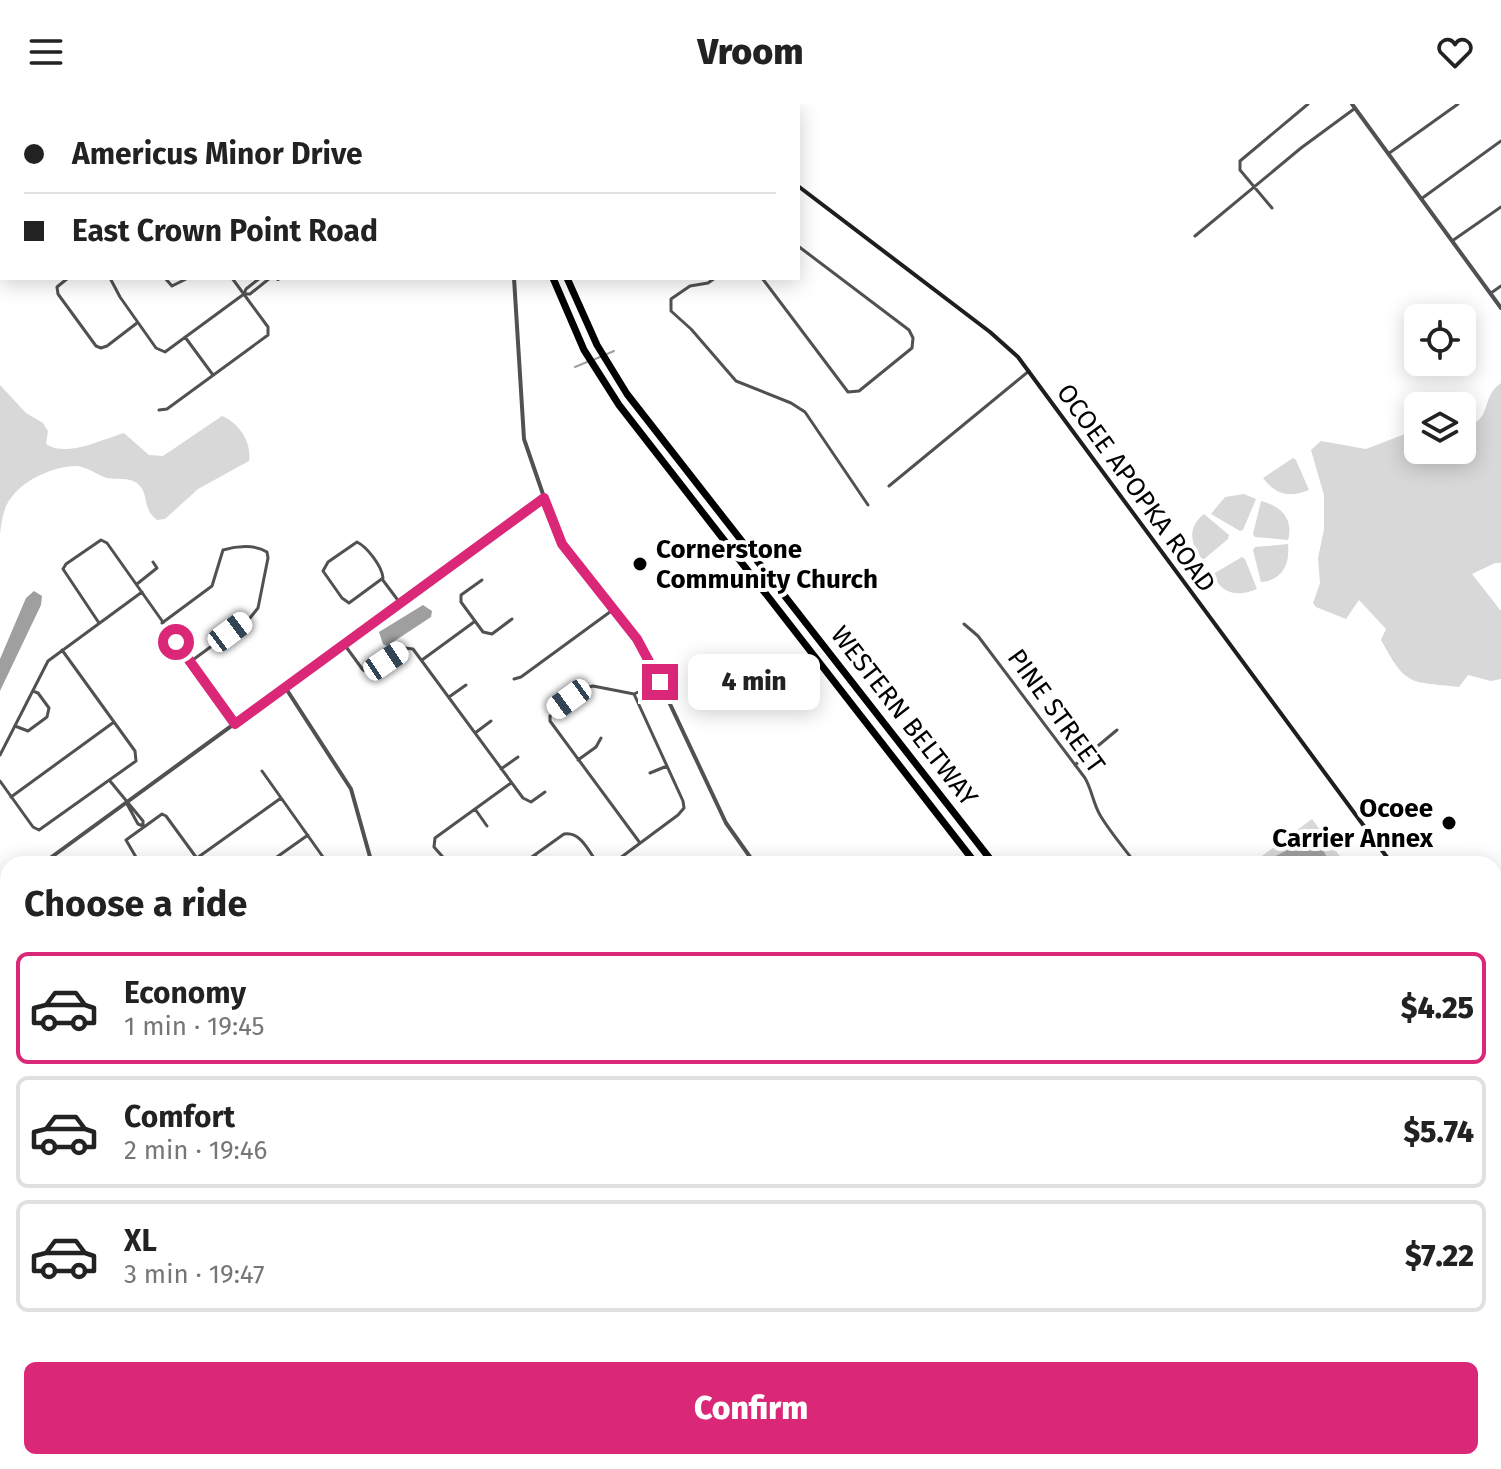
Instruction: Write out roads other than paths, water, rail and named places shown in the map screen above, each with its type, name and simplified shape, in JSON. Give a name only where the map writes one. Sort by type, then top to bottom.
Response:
[{"type":"highway","name":"WESTERN BELTWAY","points":[[554,280],[594,369],[970,856]]},
{"type":"highway","name":"WESTERN BELTWAY","points":[[568,280],[607,363],[648,421],[989,856]]},
{"type":"main road","name":"OCOEE APOPKA ROAD","points":[[800,188],[1012,351],[1386,856]]},
{"type":"street","points":[[1272,208],[1240,170],[1240,161],[1308,104]]},
{"type":"street","points":[[1195,236],[1353,106],[1362,104]]},
{"type":"street","points":[[1388,154],[1458,104]]},
{"type":"street","points":[[1353,106],[1501,308]]},
{"type":"street","points":[[1421,199],[1501,141]]},
{"type":"street","points":[[1452,241],[1501,207]]},
{"type":"street","points":[[764,280],[848,392],[859,391],[912,348],[909,330],[800,248]]},
{"type":"street","points":[[66,280],[57,287],[58,294],[96,346],[107,346],[138,323]]},
{"type":"street","points":[[111,280],[138,323],[160,351],[165,352],[244,294],[257,280]]},
{"type":"street","points":[[167,280],[172,286],[184,280]]},
{"type":"street","points":[[159,410],[167,409],[268,335],[268,327],[234,280]]},
{"type":"street","points":[[244,294],[250,294],[268,280]]},
{"type":"street","points":[[514,280],[524,439],[562,544],[641,644],[726,823],[749,856]]},
{"type":"street","points":[[710,280],[671,299],[671,311],[691,329],[736,381],[791,403],[805,412],[868,505]]},
{"type":"street","points":[[1491,293],[1501,286]]},
{"type":"street","points":[[185,337],[213,375]]},
{"type":"street","points":[[889,486],[1029,371]]},
{"type":"street","points":[[53,856],[544,498]]},
{"type":"street","points":[[99,623],[63,573],[66,564],[101,540],[107,543],[137,584],[235,724]]},
{"type":"street","points":[[382,579],[349,603],[323,571],[328,562],[352,544],[360,542],[382,571],[382,579],[400,603]]},
{"type":"street","points":[[162,623],[212,586],[223,550],[246,547],[267,552],[258,608],[190,662]]},
{"type":"street","points":[[137,584],[157,568],[153,562]]},
{"type":"street","points":[[482,580],[461,598],[475,621],[488,634],[512,619]]},
{"type":"street","points":[[0,755],[48,661],[142,592]]},
{"type":"street","points":[[514,679],[614,609]]},
{"type":"street","points":[[422,660],[475,621]]},
{"type":"street","name":"PINE STREET","points":[[964,624],[978,636],[1075,765],[1093,791],[1100,816],[1130,856]]},
{"type":"street","points":[[344,644],[363,670],[369,673],[409,647],[422,660],[527,802],[545,792]]},
{"type":"street","points":[[0,781],[33,827],[39,830],[132,764],[137,757],[62,650]]},
{"type":"street","points":[[640,843],[550,721],[550,716],[585,688],[593,686],[634,694],[660,682]]},
{"type":"street","points":[[449,697],[466,685]]},
{"type":"street","points":[[285,687],[351,789],[370,856]]},
{"type":"street","points":[[15,726],[28,731],[47,717],[49,708],[33,691]]},
{"type":"street","points":[[623,856],[684,808],[634,694]]},
{"type":"street","points":[[475,733],[491,721]]},
{"type":"street","points":[[11,797],[114,722]]},
{"type":"street","points":[[1075,765],[1117,730]]},
{"type":"street","points":[[578,760],[596,747],[601,738]]},
{"type":"street","points":[[501,769],[518,757]]},
{"type":"street","points":[[650,773],[667,766]]},
{"type":"street","points":[[262,771],[322,856]]},
{"type":"street","points":[[109,781],[127,803],[138,824],[143,826]]},
{"type":"street","points":[[443,856],[433,842],[511,783]]},
{"type":"street","points":[[200,856],[281,798]]},
{"type":"street","points":[[475,809],[487,826]]},
{"type":"street","points":[[135,856],[126,840],[158,815],[166,816],[196,856]]},
{"type":"street","points":[[535,855],[570,832],[577,835],[592,856]]},
{"type":"street","points":[[278,856],[308,835]]},
{"type":"waterway","points":[[593,360],[614,351]]},
{"type":"waterway","points":[[575,367],[587,362]]},
{"type":"place","name":"Cornerstone Community Church","points":[[640,564]]},
{"type":"place","name":"Ocoee Carrier Annex","points":[[1449,823]]}]
